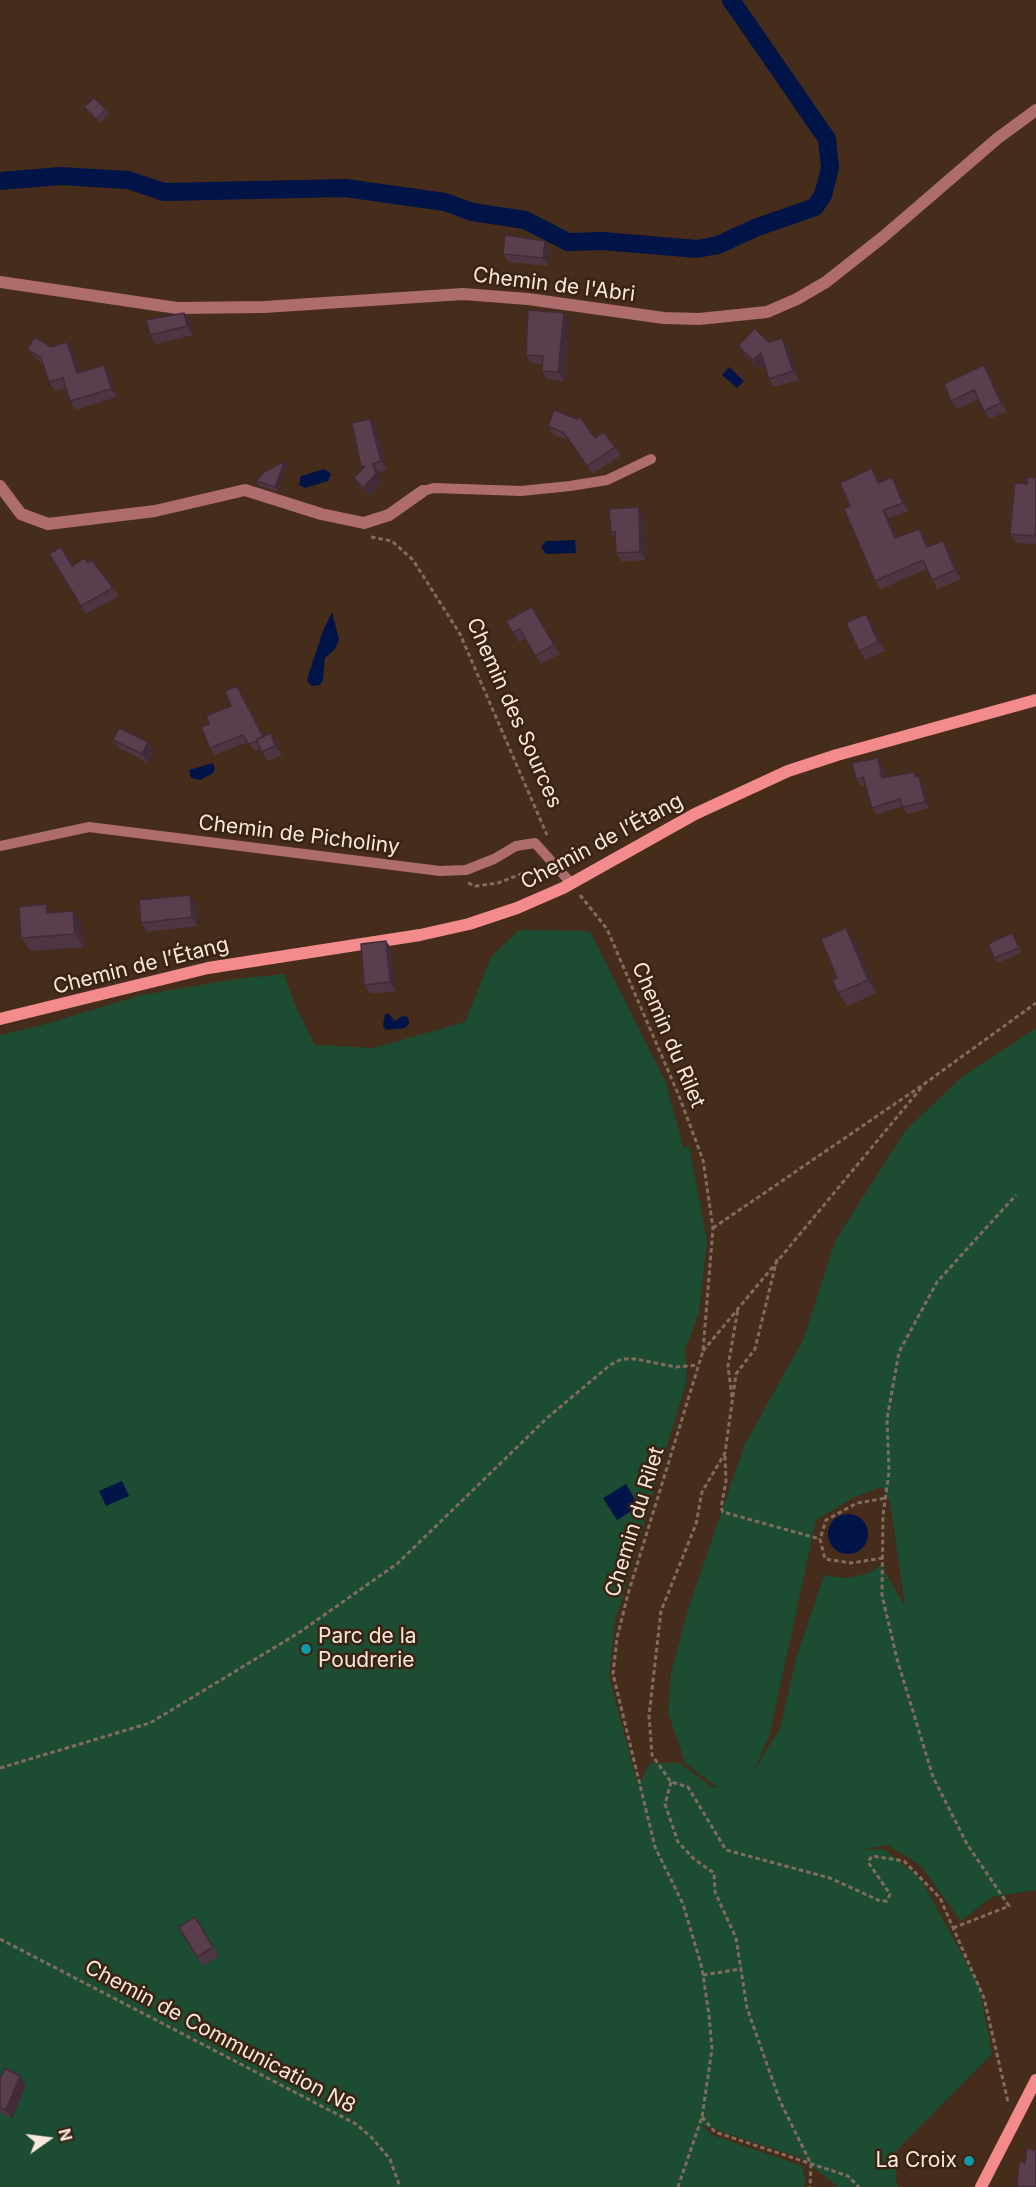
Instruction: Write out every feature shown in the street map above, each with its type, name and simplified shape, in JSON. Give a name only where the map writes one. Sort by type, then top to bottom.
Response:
[{"type":"main road","name":"Chemin de l’Étang","points":[[0,1019],[208,968],[420,935],[470,924],[517,908],[574,881],[695,814],[788,771],[837,755],[1036,700]]},
{"type":"main road","points":[[981,2187],[1036,2080]]},
{"type":"street","name":"Chemin de l'Abri","points":[[0,282],[177,308],[264,307],[463,294],[507,296],[664,318],[699,319],[767,312],[797,299],[826,282],[883,237],[998,138],[1036,110]]},
{"type":"street","points":[[0,486],[21,514],[48,524],[154,511],[245,490],[321,514],[364,523],[389,515],[423,491]]},
{"type":"lane","points":[[423,491],[434,488],[521,491],[570,486],[607,480],[651,459]]},
{"type":"lane","name":"Chemin de Picholiny","points":[[0,846],[89,827],[423,870],[456,871],[466,870],[494,859],[516,846],[535,843],[574,881]]},
{"type":"path","name":"Chemin des Sources","points":[[363,535],[392,541],[413,560],[460,634],[551,843]]},
{"type":"path","points":[[456,871],[462,880],[476,886],[498,883],[519,876],[551,860]]},
{"type":"path","name":"Chemin du Rilet","points":[[574,881],[580,898],[607,929],[679,1096],[703,1161],[713,1228],[703,1351],[628,1594],[617,1638],[613,1674],[655,1847],[682,1904],[703,1975],[711,2049],[702,2117],[678,2187]]},
{"type":"path","points":[[713,1228],[924,1084],[1036,1003]]},
{"type":"path","points":[[703,1351],[924,1084]]},
{"type":"path","points":[[953,1928],[1009,1906],[967,1844],[933,1777],[897,1659],[882,1595],[886,1498],[890,1472],[887,1419],[899,1352],[937,1282],[1016,1195]]},
{"type":"path","points":[[777,1259],[754,1349],[736,1374],[725,1453],[726,1481],[721,1508],[723,1512],[820,1539]]},
{"type":"path","points":[[732,1401],[728,1366],[738,1307]]},
{"type":"path","points":[[0,1768],[150,1723],[300,1632],[398,1563],[546,1419],[610,1365],[622,1359],[635,1359],[676,1367],[699,1365]]},
{"type":"path","points":[[725,1453],[702,1492],[696,1524],[661,1611],[649,1716],[652,1755],[671,1782],[688,1787],[726,1850],[830,1878],[880,1901],[887,1901],[890,1894],[868,1862],[872,1856],[904,1861],[940,1898],[984,1998],[1013,2124]]},
{"type":"path","points":[[883,1558],[851,1563],[825,1559],[820,1539],[826,1520],[857,1503],[886,1498]]},
{"type":"path","points":[[671,1782],[665,1804],[678,1842],[694,1859],[714,1873],[715,1892],[736,1938],[747,2008],[763,2059],[780,2101],[811,2164],[810,2187]]},
{"type":"path","name":"Chemin de Communication N8","points":[[0,1939],[356,2124],[390,2159],[400,2187]]},
{"type":"path","points":[[703,1975],[741,1969]]},
{"type":"path","points":[[702,2117],[715,2132],[848,2176],[859,2187]]},
{"type":"green space","points":[[519,930],[590,931],[666,1083],[683,1148],[689,1145],[707,1241],[699,1312],[685,1350],[687,1379],[615,1621],[609,1676],[638,1786],[650,1763],[679,1763],[714,1788],[717,1787],[686,1764],[668,1713],[671,1673],[689,1606],[745,1444],[804,1338],[835,1241],[905,1131],[962,1077],[1036,1028],[1036,1890],[992,1897],[961,1921],[920,1865],[887,1845],[861,1850],[884,1849],[921,1879],[979,1986],[992,2054],[897,2150],[896,2180],[898,2187],[838,2187],[802,2158],[701,2125],[712,2135],[802,2166],[805,2178],[804,2187],[0,2187],[0,1035],[39,1026],[141,995],[236,979],[284,974],[295,1005],[315,1045],[373,1048],[465,1022],[491,957]],"holes":[[[882,1487],[890,1502],[905,1606],[881,1565],[867,1574],[844,1578],[824,1575],[796,1659],[780,1728],[752,1774],[769,1737],[816,1520],[854,1497]]]},
{"type":"shaded area","points":[[729,367],[744,381],[737,388],[722,375]]},
{"type":"shaded area","points":[[324,469],[331,474],[328,481],[305,488],[299,485],[301,476]]},
{"type":"shaded area","points":[[575,540],[576,553],[546,554],[541,547],[546,541]]},
{"type":"shaded area","points":[[332,612],[339,639],[336,648],[325,658],[323,680],[320,685],[312,686],[307,681],[309,673]]},
{"type":"shaded area","points":[[213,763],[215,769],[213,773],[200,780],[191,778],[189,770]]},
{"type":"shaded area","points":[[385,1014],[389,1014],[395,1021],[402,1016],[408,1017],[409,1024],[405,1028],[386,1030],[383,1026]]},
{"type":"shaded area","points":[[122,1481],[129,1496],[106,1506],[99,1491]]},
{"type":"shaded area","points":[[626,1484],[639,1506],[617,1520],[603,1498]]},
{"type":"shaded area","points":[[848,1514],[862,1520],[868,1534],[862,1548],[848,1554],[834,1548],[828,1534],[834,1520]]},
{"type":"building","points":[[94,98],[106,109],[96,119],[84,107]]},
{"type":"building","points":[[505,235],[545,241],[543,258],[503,254]]},
{"type":"building","points":[[528,310],[564,313],[558,372],[542,371],[543,356],[526,355]]},
{"type":"building","points":[[184,313],[187,326],[150,335],[146,320]]},
{"type":"building","points":[[753,327],[769,342],[782,338],[793,371],[769,379],[761,353],[753,360],[738,346],[754,329]]},
{"type":"building","points":[[35,337],[51,347],[67,342],[77,373],[104,365],[111,389],[70,401],[63,378],[49,382],[41,358],[27,349]]},
{"type":"building","points":[[984,365],[1001,403],[984,411],[974,390],[951,401],[944,384]]},
{"type":"building","points":[[554,410],[577,419],[580,417],[595,438],[604,432],[615,447],[587,466],[564,433],[548,426]]},
{"type":"building","points":[[370,419],[381,461],[373,464],[376,474],[363,488],[354,478],[365,466],[361,467],[352,423]]},
{"type":"building","points":[[285,461],[275,487],[256,481],[264,472]]},
{"type":"building","points":[[872,468],[878,483],[892,477],[903,503],[883,510],[895,538],[919,529],[927,547],[943,541],[955,570],[932,580],[923,560],[875,581],[844,509],[850,506],[840,483]]},
{"type":"building","points":[[1027,477],[1036,478],[1035,536],[1010,534],[1015,483],[1027,484]]},
{"type":"building","points":[[639,507],[640,552],[616,553],[615,532],[611,532],[609,509]]},
{"type":"building","points":[[61,547],[72,566],[85,558],[88,563],[92,560],[113,588],[81,606],[49,554]]},
{"type":"building","points":[[532,607],[554,645],[535,656],[520,629],[513,633],[506,621]]},
{"type":"building","points":[[866,614],[878,642],[859,651],[846,623]]},
{"type":"building","points":[[237,686],[263,737],[249,744],[243,735],[210,748],[201,727],[209,724],[206,716],[231,706],[225,691]]},
{"type":"building","points":[[119,728],[148,742],[142,754],[113,740]]},
{"type":"building","points":[[271,733],[275,746],[261,752],[257,739]]},
{"type":"building","points":[[878,758],[882,778],[914,772],[915,777],[919,776],[925,802],[903,807],[900,799],[872,808],[863,777],[856,779],[852,763]]},
{"type":"building","points":[[190,895],[192,917],[141,923],[139,900]]},
{"type":"building","points":[[46,904],[47,913],[73,911],[75,934],[21,938],[19,907]]},
{"type":"building","points":[[846,928],[868,980],[838,993],[832,980],[837,978],[821,939]]},
{"type":"building","points":[[1012,933],[1019,948],[994,958],[988,944]]},
{"type":"building","points":[[386,941],[390,982],[364,985],[361,944]]},
{"type":"building","points":[[195,1917],[213,1947],[197,1957],[179,1927]]},
{"type":"building","points":[[5,2068],[20,2076],[6,2110],[0,2107],[0,2079]]},
{"type":"building","points":[[1027,2148],[1036,2151],[1036,2187],[1017,2187],[1019,2162],[1025,2163]]},
{"type":"waterway","points":[[0,181],[60,176],[128,180],[164,192],[345,188],[445,202],[472,212],[525,220],[568,242],[603,241],[697,249],[718,245],[755,228],[815,207],[823,195],[830,168],[827,139],[731,0]]},
{"type":"place","name":"Parc de la Poudrerie","points":[[306,1649]]},
{"type":"place","name":"La Croix","points":[[969,2161]]}]
